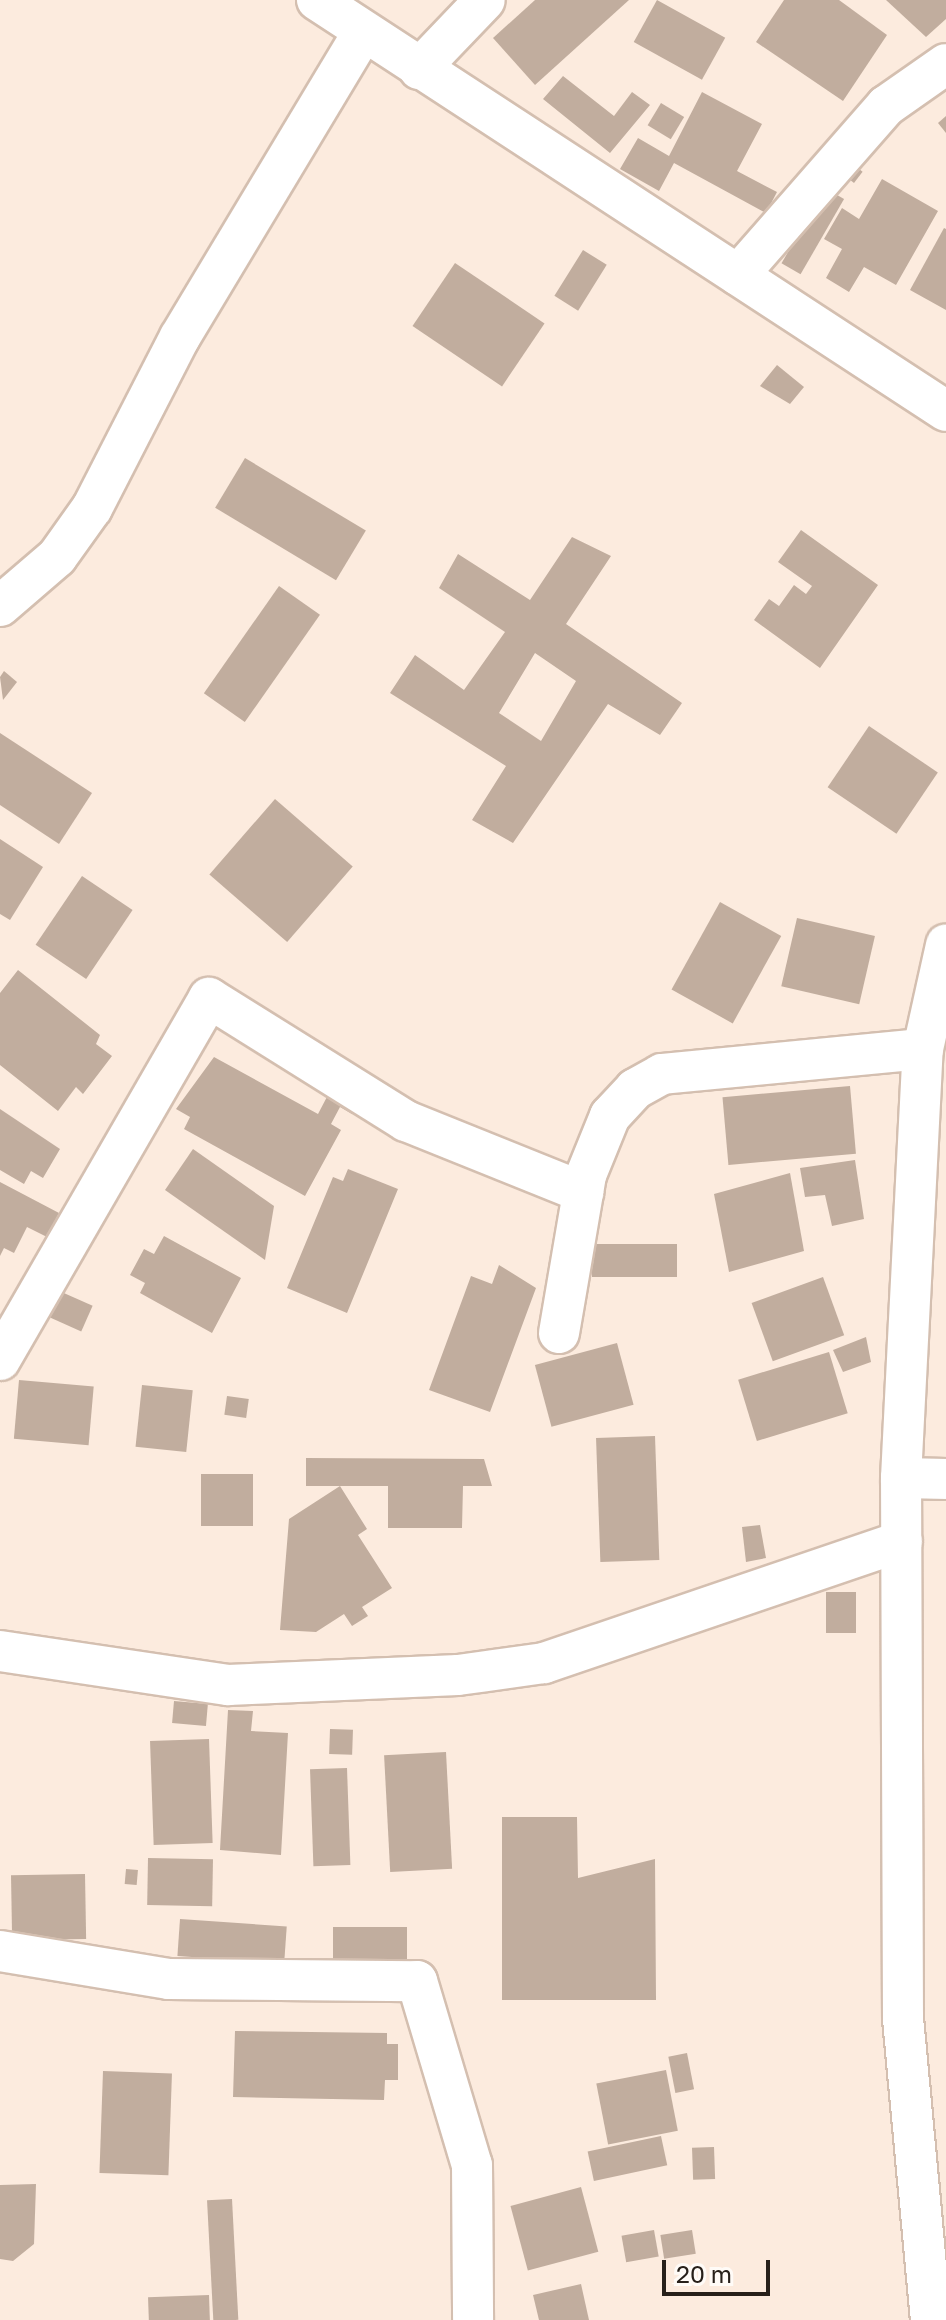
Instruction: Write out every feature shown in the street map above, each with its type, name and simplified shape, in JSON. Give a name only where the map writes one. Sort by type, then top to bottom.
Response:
[{"type":"street","points":[[317,0],[946,411]]},
{"type":"street","points":[[419,69],[485,0]]},
{"type":"street","points":[[4,610],[57,557],[92,508],[180,337],[363,32]]},
{"type":"street","points":[[738,275],[886,106],[946,64]]},
{"type":"street","points":[[936,2301],[903,2018],[901,1478],[923,1049],[946,945]]},
{"type":"street","points":[[0,1360],[209,998],[406,1121],[583,1192]]},
{"type":"street","points":[[559,1333],[583,1192],[610,1116],[662,1074],[923,1049]]},
{"type":"street","points":[[901,1478],[946,1479]]},
{"type":"street","points":[[0,1651],[228,1685],[458,1675],[544,1663],[902,1541]]},
{"type":"street","points":[[0,1951],[169,1979],[417,1981],[472,2165],[473,2320]]},
{"type":"building","points":[[535,0],[629,0],[535,85],[493,38]]},
{"type":"building","points":[[657,0],[725,38],[702,80],[634,42]]},
{"type":"building","points":[[784,0],[839,0],[887,35],[843,101],[756,42]]},
{"type":"building","points":[[886,0],[946,0],[946,19],[926,37]]},
{"type":"building","points":[[563,76],[614,116],[632,92],[650,105],[610,153],[543,99]]},
{"type":"building","points":[[702,92],[762,124],[737,171],[777,192],[766,213],[674,163],[659,191],[620,169],[638,138],[669,156]]},
{"type":"building","points":[[661,103],[684,117],[671,139],[648,125]]},
{"type":"building","points":[[946,116],[946,133],[938,123]]},
{"type":"building","points":[[850,162],[863,172],[854,183],[841,173]]},
{"type":"building","points":[[882,179],[938,211],[896,285],[864,267],[849,292],[826,278],[842,249],[824,239],[842,208],[859,219]]},
{"type":"building","points":[[825,188],[844,199],[801,274],[782,263]]},
{"type":"building","points":[[946,229],[946,310],[910,290]]},
{"type":"building","points":[[583,250],[607,265],[578,311],[554,296]]},
{"type":"building","points":[[455,263],[545,323],[502,386],[413,326]]},
{"type":"building","points":[[777,365],[804,387],[790,404],[760,386]]},
{"type":"building","points":[[245,458],[366,531],[336,580],[215,508]]},
{"type":"building","points":[[801,530],[878,585],[820,668],[754,620],[769,599],[779,606],[794,585],[806,594],[812,586],[778,562]]},
{"type":"building","points":[[572,537],[611,556],[566,624],[682,703],[660,735],[608,704],[513,843],[472,820],[506,766],[390,693],[415,655],[464,690],[505,632],[439,588],[458,554],[530,600]],"holes":[[[535,653],[576,681],[541,741],[499,713]]]},
{"type":"building","points":[[279,586],[320,615],[245,722],[204,693]]},
{"type":"building","points":[[4,671],[17,682],[3,700],[0,677]]},
{"type":"building","points":[[869,726],[938,772],[896,834],[828,787]]},
{"type":"building","points":[[0,733],[92,793],[59,844],[0,805]]},
{"type":"building","points":[[275,799],[353,867],[287,942],[209,874]]},
{"type":"building","points":[[0,839],[43,867],[10,920],[0,914]]},
{"type":"building","points":[[82,876],[133,910],[86,979],[36,945]]},
{"type":"building","points":[[720,902],[781,936],[733,1023],[672,989]]},
{"type":"building","points":[[797,918],[875,936],[859,1004],[781,986]]},
{"type":"building","points":[[18,970],[100,1035],[96,1044],[112,1056],[83,1094],[76,1087],[58,1111],[0,1065],[0,993]]},
{"type":"building","points":[[214,1057],[318,1114],[329,1093],[355,1108],[352,1114],[340,1107],[331,1124],[341,1130],[305,1196],[184,1129],[190,1117],[176,1109]]},
{"type":"building","points":[[850,1086],[856,1154],[728,1165],[722,1097]]},
{"type":"building","points":[[0,1109],[60,1149],[43,1178],[31,1171],[24,1184],[0,1170]]},
{"type":"building","points":[[193,1149],[274,1206],[265,1260],[165,1190]]},
{"type":"building","points":[[855,1160],[864,1219],[832,1226],[825,1195],[805,1197],[800,1168]]},
{"type":"building","points":[[348,1169],[398,1189],[347,1313],[287,1288],[333,1177],[343,1181]]},
{"type":"building","points":[[790,1173],[804,1251],[729,1272],[714,1194]]},
{"type":"building","points":[[0,1182],[59,1213],[47,1237],[27,1227],[14,1253],[4,1248],[0,1256]]},
{"type":"building","points":[[164,1236],[241,1278],[212,1333],[140,1293],[145,1283],[130,1275],[144,1249],[154,1254]]},
{"type":"building","points":[[592,1244],[677,1244],[677,1277],[592,1277]]},
{"type":"building","points":[[499,1265],[536,1288],[490,1412],[429,1390],[471,1276],[492,1284]]},
{"type":"building","points":[[823,1277],[844,1335],[773,1361],[752,1303]]},
{"type":"building","points":[[57,1290],[93,1306],[81,1331],[46,1316]]},
{"type":"building","points":[[866,1337],[871,1362],[843,1372],[833,1350]]},
{"type":"building","points":[[617,1343],[634,1405],[551,1427],[535,1365]]},
{"type":"building","points":[[829,1352],[848,1413],[757,1441],[738,1380]]},
{"type":"building","points":[[19,1380],[94,1387],[89,1445],[14,1439]]},
{"type":"building","points":[[142,1385],[193,1390],[186,1452],[136,1447]]},
{"type":"building","points":[[227,1396],[249,1399],[246,1418],[224,1415]]},
{"type":"building","points":[[655,1436],[659,1560],[600,1562],[596,1438]]},
{"type":"building","points":[[306,1458],[484,1459],[492,1486],[463,1486],[462,1528],[388,1528],[388,1486],[306,1486]]},
{"type":"building","points":[[201,1474],[253,1474],[253,1526],[201,1526]]},
{"type":"building","points":[[340,1486],[367,1529],[358,1535],[392,1588],[362,1607],[368,1616],[352,1626],[344,1614],[316,1632],[280,1630],[289,1519]]},
{"type":"building","points":[[760,1525],[766,1558],[746,1562],[742,1527]]},
{"type":"building","points":[[826,1592],[856,1592],[856,1633],[826,1633]]},
{"type":"building","points":[[174,1701],[208,1704],[206,1726],[172,1723]]},
{"type":"building","points":[[228,1710],[253,1711],[251,1731],[288,1733],[281,1855],[220,1850]]},
{"type":"building","points":[[330,1729],[353,1730],[352,1755],[329,1754]]},
{"type":"building","points":[[209,1739],[213,1843],[154,1845],[150,1741]]},
{"type":"building","points":[[446,1752],[452,1869],[390,1872],[384,1755]]},
{"type":"building","points":[[347,1768],[350,1865],[313,1866],[310,1769]]},
{"type":"building","points":[[502,1817],[577,1817],[578,1878],[655,1859],[656,2000],[502,2000]]},
{"type":"building","points":[[148,1858],[213,1859],[212,1906],[147,1905]]},
{"type":"building","points":[[126,1869],[138,1870],[137,1885],[125,1884]]},
{"type":"building","points":[[85,1874],[86,1939],[12,1940],[11,1875]]},
{"type":"building","points":[[180,1919],[287,1926],[284,1963],[177,1956]]},
{"type":"building","points":[[333,1927],[407,1927],[407,1968],[333,1968]]},
{"type":"building","points":[[235,2031],[387,2033],[387,2044],[398,2044],[398,2080],[385,2080],[384,2100],[233,2097]]},
{"type":"building","points":[[687,2053],[694,2089],[675,2093],[668,2057]]},
{"type":"building","points":[[666,2070],[678,2131],[608,2144],[596,2084]]},
{"type":"building","points":[[103,2071],[172,2073],[168,2175],[99,2173]]},
{"type":"building","points":[[661,2136],[667,2165],[594,2181],[588,2152]]},
{"type":"building","points":[[714,2147],[715,2179],[693,2180],[692,2148]]},
{"type":"building","points":[[36,2184],[34,2244],[13,2261],[0,2259],[0,2185]]},
{"type":"building","points":[[581,2187],[598,2252],[528,2271],[510,2206]]},
{"type":"building","points":[[232,2199],[238,2320],[213,2320],[207,2200]]},
{"type":"building","points":[[654,2230],[659,2257],[626,2262],[622,2236]]},
{"type":"building","points":[[692,2230],[696,2254],[664,2259],[660,2235]]},
{"type":"building","points":[[581,2284],[589,2320],[539,2320],[533,2295]]},
{"type":"building","points":[[209,2295],[210,2320],[149,2320],[148,2297]]}]
